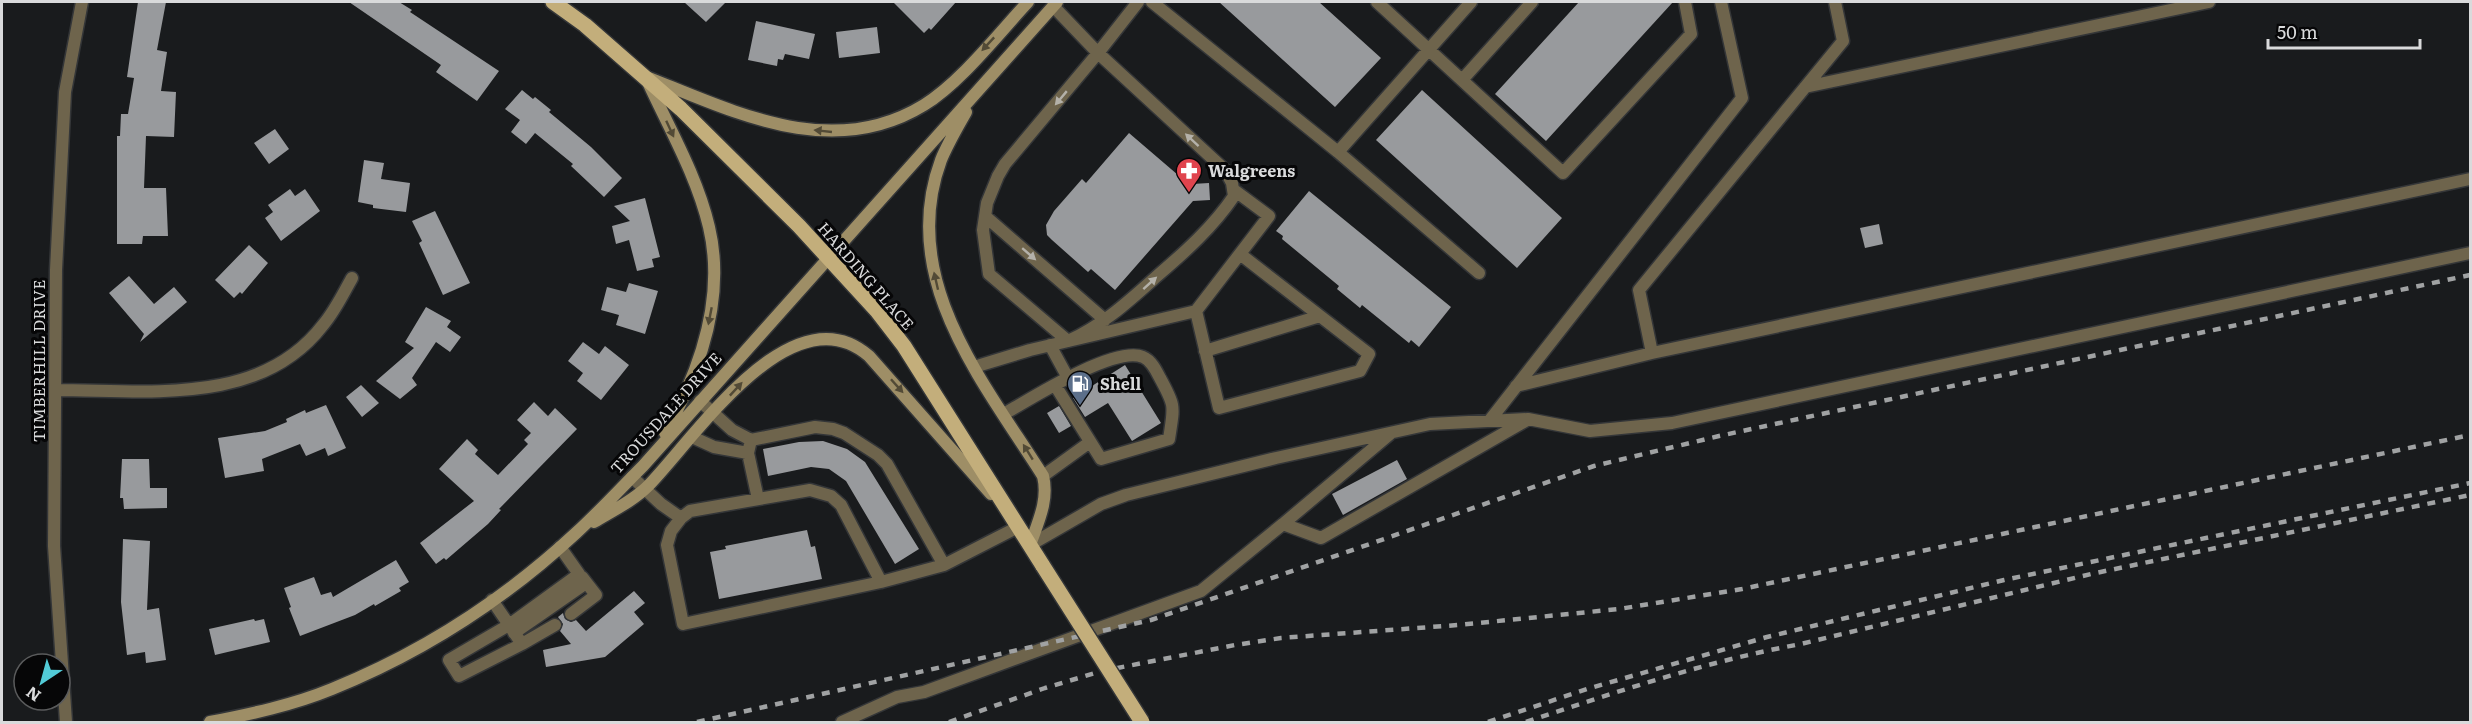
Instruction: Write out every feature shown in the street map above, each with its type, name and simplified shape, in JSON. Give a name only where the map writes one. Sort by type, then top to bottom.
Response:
[{"type":"main road","name":"HARDING PLACE","points":[[553,2],[645,76],[759,185],[877,311],[904,346],[1142,723]]},
{"type":"street","name":"TIMBERHILL DRIVE","points":[[66,723],[54,546],[56,270],[65,92],[82,2]]},
{"type":"street","points":[[645,76],[714,104],[768,122],[832,132],[859,130],[889,121],[924,105],[951,84],[1028,2]]},
{"type":"street","points":[[1068,341],[989,274],[984,237],[985,216],[993,187],[1005,164],[1138,2]]},
{"type":"street","points":[[1152,2],[1338,152],[1479,273]]},
{"type":"street","points":[[1377,2],[1563,173],[1691,34],[1685,2]]},
{"type":"street","points":[[1338,152],[1471,2]]},
{"type":"street","points":[[1462,80],[1532,2]]},
{"type":"street","points":[[1490,420],[1742,98],[1721,2]]},
{"type":"street","points":[[1652,353],[1639,290],[1844,41],[1835,2]]},
{"type":"street","points":[[1805,87],[2209,2]]},
{"type":"street","points":[[1055,4],[1098,53],[1225,170],[1234,190],[1234,196],[1210,228],[1141,291],[1090,332],[1068,341]]},
{"type":"street","name":"TROUSDALE DRIVE","points":[[210,723],[287,704],[340,686],[415,650],[492,600],[577,533],[653,454],[1055,4]]},
{"type":"street","points":[[645,76],[700,199],[709,226],[715,264],[713,302],[702,352],[685,396],[653,454]]},
{"type":"street","points":[[978,90],[941,162],[932,199],[930,231],[932,263],[943,307],[960,345],[1043,476],[1046,491],[1044,502],[1030,545]]},
{"type":"street","points":[[1516,386],[1652,353],[2470,179]]},
{"type":"street","points":[[975,367],[1009,355],[1196,311],[1269,216],[1234,190]]},
{"type":"street","points":[[985,216],[1105,320]]},
{"type":"street","points":[[1030,545],[1101,504],[1126,495],[1266,460],[1430,424],[1528,419],[1590,431],[1672,423],[2470,253]]},
{"type":"street","points":[[1196,311],[1219,408],[1360,371],[1369,354],[1240,254]]},
{"type":"street","points":[[56,390],[191,390],[216,388],[240,382],[263,373],[305,345],[322,327],[352,278]]},
{"type":"street","points":[[1205,351],[1320,316]]},
{"type":"street","points":[[577,533],[643,491],[750,375],[790,347],[830,338],[849,342],[862,350],[1014,521],[944,565],[881,582],[683,624],[667,545],[671,531],[690,511],[810,490],[831,496],[841,505],[881,582]]},
{"type":"street","points":[[1050,345],[1068,378]]},
{"type":"street","points":[[1004,414],[1079,371],[1125,355],[1143,357],[1155,367],[1174,404],[1169,439],[1101,459],[1055,385]]},
{"type":"street","points":[[700,401],[732,430],[752,440],[815,427],[833,429],[858,441],[887,464],[944,565]]},
{"type":"street","points":[[1283,524],[1321,538],[1528,419]]},
{"type":"street","points":[[842,723],[897,697],[924,692],[1201,591],[1393,432]]},
{"type":"street","points":[[692,437],[714,447],[748,453]]},
{"type":"street","points":[[752,440],[748,453],[758,499]]},
{"type":"street","points":[[1043,476],[1090,442]]},
{"type":"street","points":[[632,477],[643,491],[681,518]]},
{"type":"street","points":[[560,547],[596,595],[571,614]]},
{"type":"street","points":[[555,625],[459,676],[449,660],[512,629],[583,579]]},
{"type":"street","points":[[492,600],[522,644]]},
{"type":"building","points":[[138,2],[166,2],[157,50],[167,52],[161,91],[176,92],[174,137],[146,136],[144,188],[166,188],[168,236],[143,236],[142,244],[117,244],[117,136],[120,136],[121,114],[128,114],[134,78],[127,77]]},
{"type":"building","points":[[349,2],[399,2],[412,10],[410,12],[499,71],[477,101],[436,72],[441,65]]},
{"type":"building","points":[[684,2],[726,2],[706,22]]},
{"type":"building","points":[[893,2],[956,2],[931,30],[929,28],[924,33]]},
{"type":"building","points":[[1219,2],[1319,2],[1381,58],[1335,107]]},
{"type":"building","points":[[1579,2],[1673,2],[1546,141],[1495,94]]},
{"type":"building","points":[[756,21],[815,34],[809,59],[785,54],[783,60],[778,59],[777,66],[748,60]]},
{"type":"building","points":[[877,27],[880,53],[839,58],[836,32]]},
{"type":"building","points":[[522,90],[551,110],[549,112],[591,147],[622,178],[604,197],[571,166],[573,164],[535,133],[526,144],[511,132],[520,120],[505,109]]},
{"type":"building","points":[[1422,90],[1562,218],[1517,268],[1376,140]]},
{"type":"building","points":[[275,129],[289,149],[269,164],[254,143]]},
{"type":"building","name":"Walgreens","points":[[1129,133],[1185,181],[1186,179],[1192,184],[1209,183],[1210,200],[1193,201],[1115,290],[1091,269],[1088,272],[1052,240],[1047,235],[1046,225],[1054,211],[1082,179],[1086,183]]},
{"type":"building","points":[[364,160],[384,163],[381,179],[410,183],[406,212],[373,208],[373,205],[358,202]]},
{"type":"building","points":[[290,189],[295,196],[305,189],[320,211],[281,241],[265,218],[273,212],[268,205]]},
{"type":"building","points":[[1309,191],[1451,307],[1419,347],[1411,340],[1409,343],[1362,305],[1360,308],[1337,289],[1339,286],[1282,239],[1283,236],[1276,231]]},
{"type":"building","points":[[645,198],[660,257],[652,259],[654,267],[637,271],[629,240],[616,244],[612,226],[630,221],[614,206]]},
{"type":"building","points":[[435,211],[470,283],[443,295],[419,243],[422,241],[412,221]]},
{"type":"building","points":[[1879,224],[1883,244],[1865,248],[1860,228]]},
{"type":"building","points":[[249,245],[268,263],[242,294],[240,292],[234,298],[215,280]]},
{"type":"building","points":[[129,276],[154,304],[174,287],[187,302],[140,342],[144,334],[109,293]]},
{"type":"building","points":[[629,283],[658,291],[645,334],[616,325],[619,315],[601,310],[607,287],[626,292]]},
{"type":"building","points":[[426,307],[451,321],[447,327],[461,337],[450,352],[436,342],[412,378],[417,385],[400,399],[376,381],[414,348],[405,342]]},
{"type":"building","points":[[583,342],[599,354],[605,346],[629,365],[601,400],[577,381],[583,373],[568,361]]},
{"type":"building","points":[[1125,365],[1161,423],[1132,441],[1108,403],[1085,417],[1073,398]]},
{"type":"building","points":[[361,385],[379,403],[362,417],[346,397]]},
{"type":"building","points":[[534,402],[548,416],[555,408],[577,429],[499,509],[501,510],[488,524],[446,560],[444,558],[436,564],[420,543],[474,501],[439,469],[467,439],[478,450],[475,454],[498,475],[528,444],[524,440],[531,433],[517,420]]},
{"type":"building","points":[[326,405],[346,448],[328,456],[325,448],[306,456],[300,444],[262,459],[264,471],[225,478],[218,438],[265,431],[287,422],[286,419],[305,410],[306,413]]},
{"type":"building","points":[[1059,406],[1071,426],[1059,433],[1047,413]]},
{"type":"building","points":[[823,441],[847,449],[865,462],[919,549],[895,564],[846,481],[829,469],[811,467],[768,476],[763,449],[799,442]]},
{"type":"building","points":[[122,459],[149,459],[150,488],[167,488],[167,508],[124,509],[123,498],[120,498]]},
{"type":"building","points":[[1397,460],[1407,479],[1343,515],[1332,494]]},
{"type":"building","points":[[807,530],[811,547],[815,546],[822,579],[719,599],[710,552],[726,549],[725,546]]},
{"type":"building","points":[[123,539],[150,541],[147,610],[159,608],[166,660],[146,663],[145,652],[127,655],[121,602]]},
{"type":"building","points":[[396,560],[409,582],[399,588],[401,591],[355,615],[300,636],[284,588],[314,577],[321,595],[331,592],[333,597]]},
{"type":"building","points":[[634,591],[645,603],[634,612],[644,624],[605,657],[546,667],[543,650],[571,644],[560,631],[563,624],[558,617],[563,613],[565,619],[571,622],[576,620],[586,631]]},
{"type":"building","points":[[254,619],[255,621],[264,619],[270,642],[215,655],[209,629]]},
{"type":"railway","points":[[697,722],[1151,620],[1594,466],[1719,436],[2470,275]]},
{"type":"railway","points":[[949,722],[1045,688],[1102,671],[1235,645],[1281,638],[1458,625],[1619,609],[1742,589],[2470,435]]},
{"type":"railway","points":[[1488,722],[1587,689],[1767,637],[2004,580],[2470,483]]},
{"type":"railway","points":[[1526,722],[1662,678],[1731,659],[2091,574],[2470,495]]},
{"type":"place","name":"Walgreens","points":[[1189,194]]},
{"type":"place","name":"Shell","points":[[1080,407]]}]
